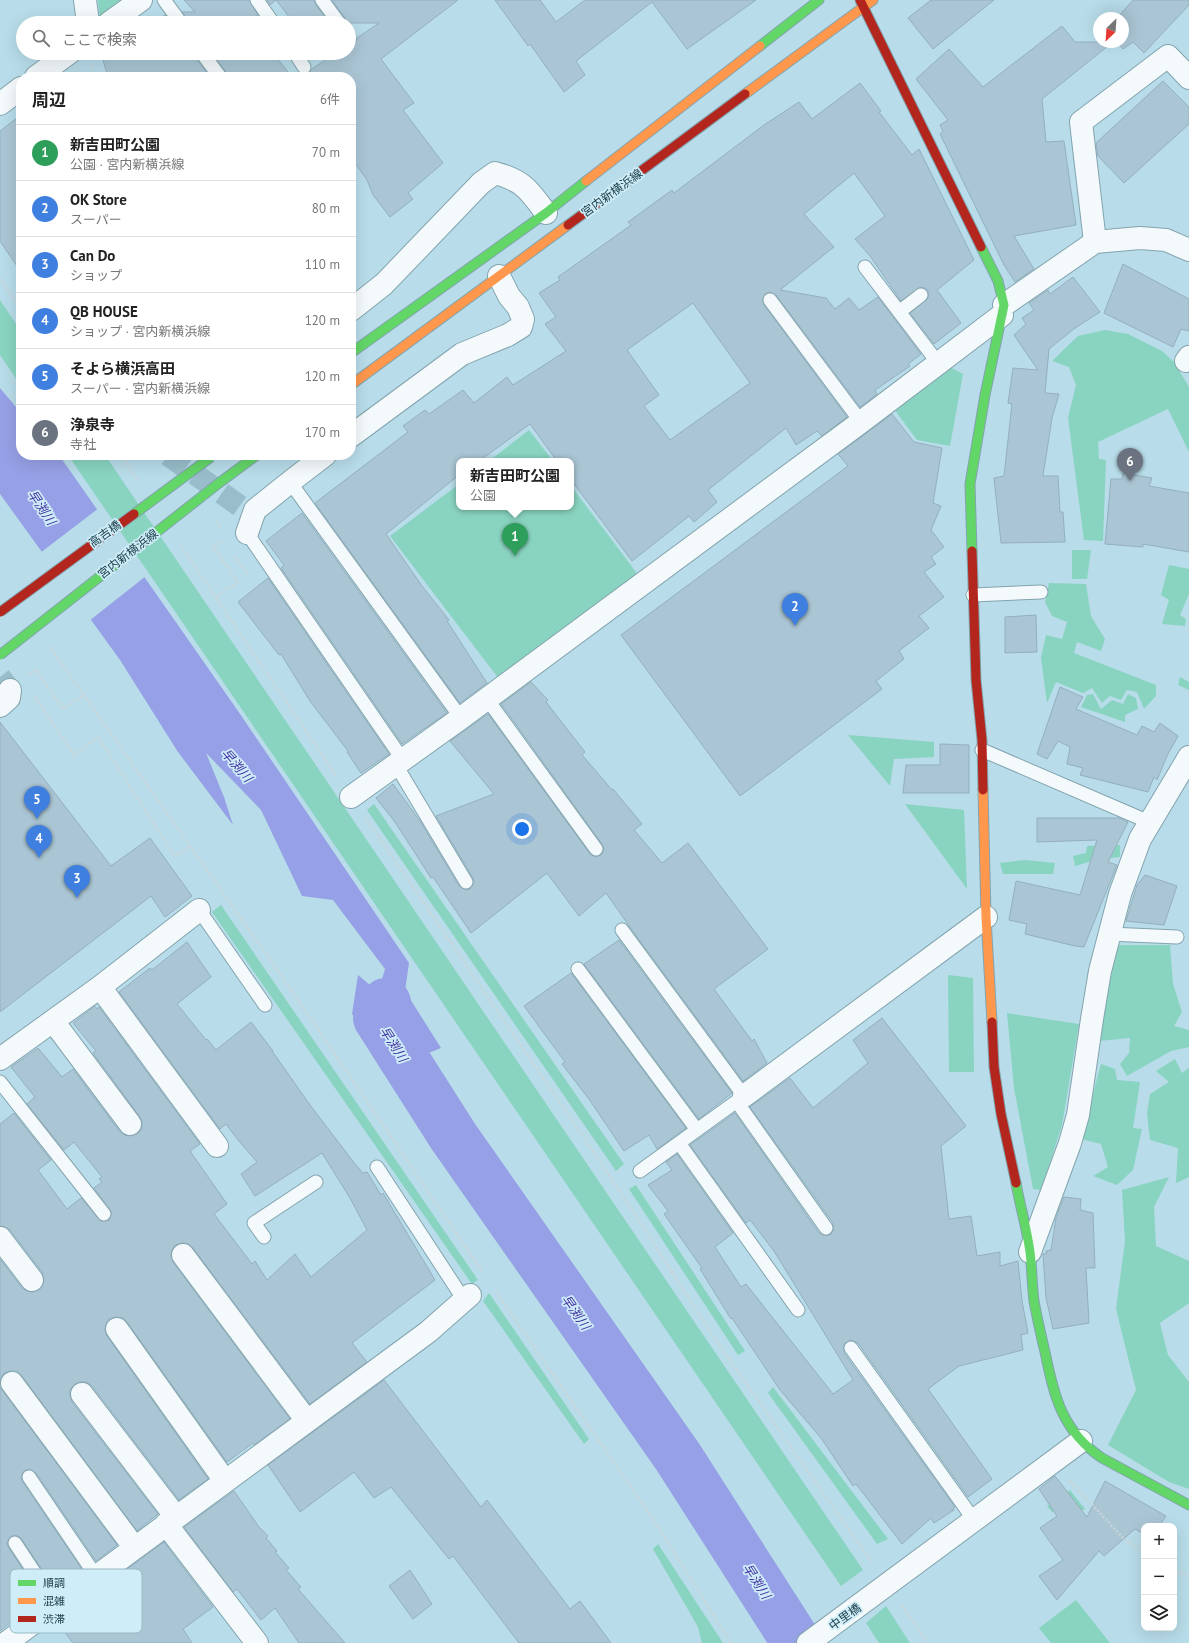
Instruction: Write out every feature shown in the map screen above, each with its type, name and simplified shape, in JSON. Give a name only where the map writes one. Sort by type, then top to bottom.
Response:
[{"type":"street","points":[[85,0],[87,16]]},
{"type":"street","points":[[119,16],[141,0]]},
{"type":"street","name":"宮内新横浜線","points":[[356,350],[546,213],[818,0]]},
{"type":"street","name":"宮内新横浜線","points":[[356,381],[862,4],[873,0]]},
{"type":"street","points":[[862,4],[998,281],[1003,310],[985,395],[970,484],[976,680],[982,750],[986,917],[994,1067],[1001,1114],[1030,1252],[1034,1300],[1051,1381],[1057,1402],[1067,1422],[1081,1441],[1090,1450],[1189,1505]]},
{"type":"street","points":[[1095,242],[1081,122],[1168,56],[1189,78]]},
{"type":"street","points":[[43,72],[59,60]]},
{"type":"street","points":[[0,104],[16,92]]},
{"type":"street","points":[[356,306],[384,284],[481,183],[495,173],[509,177],[527,187],[546,213]]},
{"type":"street","points":[[351,797],[487,699],[861,422],[938,364],[1003,310],[1095,242],[1140,238],[1166,240],[1189,250]]},
{"type":"street","points":[[356,432],[462,354],[508,335],[521,327],[523,319],[518,307],[509,296],[499,276]]},
{"type":"street","name":"高吉橋","points":[[0,612],[207,460]]},
{"type":"street","name":"宮内新横浜線","points":[[0,655],[219,482],[250,460]]},
{"type":"street","points":[[247,533],[250,510],[319,460]]},
{"type":"street","points":[[1030,1252],[1070,1143],[1078,1115],[1092,1020],[1109,934],[1120,894],[1137,846],[1148,822],[1188,762]]},
{"type":"street","points":[[0,1059],[100,987],[198,910]]},
{"type":"street","points":[[740,1099],[986,917]]},
{"type":"street","points":[[100,987],[217,1146]]},
{"type":"street","points":[[54,1021],[130,1124]]},
{"type":"street","points":[[0,1238],[32,1280]]},
{"type":"street","points":[[183,1255],[307,1421]]},
{"type":"street","points":[[105,1569],[428,1332],[467,1298]]},
{"type":"street","points":[[117,1329],[225,1481]]},
{"type":"street","points":[[12,1383],[134,1547]]},
{"type":"street","points":[[82,1394],[256,1643]]},
{"type":"street","name":"中里橋","points":[[808,1643],[1081,1441]]},
{"type":"street","points":[[6,1643],[20,1633]]},
{"type":"lane","points":[[164,0],[176,16]]},
{"type":"lane","points":[[257,0],[268,16]]},
{"type":"lane","points":[[322,0],[334,16]]},
{"type":"lane","points":[[207,60],[216,72]]},
{"type":"lane","points":[[300,60],[304,67]]},
{"type":"lane","points":[[865,267],[938,364]]},
{"type":"lane","points":[[899,312],[921,295]]},
{"type":"lane","points":[[770,300],[861,422]]},
{"type":"lane","points":[[290,482],[461,718]]},
{"type":"lane","points":[[247,533],[399,762],[466,882]]},
{"type":"lane","points":[[973,595],[1041,592]]},
{"type":"lane","points":[[487,699],[596,849]]},
{"type":"lane","points":[[982,750],[1148,822]]},
{"type":"lane","points":[[198,910],[265,1005]]},
{"type":"lane","points":[[622,930],[740,1099],[826,1228]]},
{"type":"lane","points":[[1109,934],[1177,936]]},
{"type":"lane","points":[[578,969],[697,1130]]},
{"type":"lane","points":[[0,1082],[104,1214]]},
{"type":"lane","points":[[640,1172],[740,1099]]},
{"type":"lane","points":[[679,1144],[798,1310]]},
{"type":"lane","points":[[377,1167],[467,1298]]},
{"type":"lane","points":[[264,1237],[254,1223],[316,1182]]},
{"type":"lane","points":[[851,1348],[974,1520]]},
{"type":"lane","points":[[29,1477],[91,1569]]},
{"type":"lane","points":[[15,1543],[32,1569]]},
{"type":"path","points":[[0,279],[16,303]]},
{"type":"path","points":[[124,460],[138,481]]},
{"type":"path","points":[[177,539],[618,1188],[713,1336],[884,1588],[928,1643]]},
{"type":"path","points":[[216,597],[238,582],[213,547],[222,540],[227,546]]},
{"type":"path","points":[[232,553],[250,578]]},
{"type":"path","points":[[36,670],[63,709],[84,695],[290,988],[484,1275]]},
{"type":"path","points":[[32,693],[74,755],[98,737],[175,856],[191,846]]},
{"type":"path","points":[[493,1288],[653,1520],[731,1643]]},
{"type":"path","points":[[1053,1462],[1098,1513],[1125,1540],[1141,1551]]},
{"type":"path","points":[[1177,1571],[1189,1577]]},
{"type":"green space","points":[[98,0],[126,0],[104,16],[100,16]]},
{"type":"green space","points":[[0,300],[16,324],[16,379],[0,355]]},
{"type":"green space","points":[[1105,330],[1128,334],[1162,351],[1174,362],[1189,387],[1189,452],[1168,409],[1098,442],[1099,459],[1106,460],[1103,541],[1084,540],[1068,418],[1076,385],[1069,367],[1052,361],[1078,336]]},
{"type":"green space","points":[[948,366],[963,374],[950,446],[917,440],[894,409]]},
{"type":"green space","points":[[529,430],[551,458],[493,458]]},
{"type":"green space","points":[[71,460],[108,460],[863,1570],[841,1586]]},
{"type":"green space","points":[[456,486],[456,510],[574,510],[574,490],[639,576],[499,679],[390,536]]},
{"type":"green space","points":[[1072,550],[1091,550],[1087,579],[1072,579]]},
{"type":"green space","points":[[1169,565],[1189,569],[1189,594],[1180,615],[1186,619],[1185,626],[1162,624],[1169,600],[1161,595]]},
{"type":"green space","points":[[1049,583],[1086,584],[1091,616],[1105,639],[1101,651],[1077,642],[1074,653],[1156,685],[1156,696],[1144,709],[1137,692],[1127,690],[1121,700],[1110,696],[1102,703],[1092,688],[1083,693],[1056,682],[1047,703],[1041,658],[1046,635],[1062,639],[1067,622],[1052,616],[1045,602]]},
{"type":"green space","points":[[1180,677],[1189,682],[1189,690],[1178,685]]},
{"type":"green space","points":[[1093,694],[1101,709],[1112,700],[1123,704],[1128,694],[1136,698],[1138,709],[1125,715],[1125,722],[1081,707],[1087,695]]},
{"type":"green space","points":[[848,735],[934,742],[934,757],[894,759],[890,786]]},
{"type":"green space","points":[[374,804],[624,1164],[616,1171],[367,810]]},
{"type":"green space","points":[[905,804],[964,810],[967,889]]},
{"type":"green space","points":[[1120,845],[1120,857],[1096,860],[1075,866],[1073,856],[1086,853],[1087,846]]},
{"type":"green space","points":[[1025,860],[1055,863],[1053,874],[1003,874],[1000,863]]},
{"type":"green space","points":[[221,905],[478,1280],[472,1284],[212,912]]},
{"type":"green space","points":[[1117,945],[1170,945],[1173,984],[1182,1012],[1174,1026],[1189,1030],[1189,1047],[1171,1051],[1127,1076],[1120,1064],[1129,1053],[1130,1038],[1099,1041],[1105,989]]},
{"type":"green space","points":[[948,975],[973,978],[974,1072],[949,1072]]},
{"type":"green space","points":[[1007,1013],[1079,1024],[1062,1125],[1041,1190],[1033,1189],[1014,1088]]},
{"type":"green space","points":[[1175,1059],[1182,1073],[1189,1068],[1189,1177],[1176,1183],[1178,1148],[1150,1140],[1147,1113],[1150,1094],[1169,1082],[1156,1071]]},
{"type":"green space","points":[[1101,1064],[1115,1069],[1117,1080],[1140,1082],[1133,1128],[1142,1129],[1133,1170],[1117,1185],[1093,1176],[1108,1167],[1101,1144],[1081,1139]]},
{"type":"green space","points":[[1169,1177],[1154,1207],[1156,1246],[1189,1261],[1189,1303],[1160,1323],[1168,1355],[1189,1382],[1189,1489],[1169,1482],[1108,1445],[1136,1390],[1116,1309],[1125,1241],[1122,1190]]},
{"type":"green space","points":[[636,1185],[745,1351],[738,1355],[629,1189]]},
{"type":"green space","points":[[489,1293],[589,1439],[584,1444],[483,1301]]},
{"type":"green space","points":[[773,1387],[888,1539],[877,1544],[768,1393]]},
{"type":"green space","points":[[1070,1490],[1085,1509],[1077,1513],[1052,1512],[1047,1506]]},
{"type":"green space","points":[[658,1544],[723,1643],[702,1643],[698,1627],[653,1549]]},
{"type":"green space","points":[[1076,1600],[1110,1643],[1051,1643],[1039,1628]]},
{"type":"green space","points":[[886,1606],[910,1643],[879,1643],[866,1623]]},
{"type":"water","points":[[0,388],[16,407],[16,460],[62,460],[238,711],[409,963],[405,991],[441,1048],[394,1067],[352,1014],[358,975],[378,992],[385,969],[333,900],[302,896],[261,810],[206,753],[224,797],[233,825],[178,752],[120,660],[0,494]]},
{"type":"pier","points":[[99,508],[146,576],[89,621],[40,553]]},
{"type":"building","points":[[184,0],[249,0],[258,15],[185,16],[182,12],[195,12]]},
{"type":"building","points":[[267,0],[276,0],[270,5]]},
{"type":"building","points":[[276,0],[314,0],[324,16],[289,16]]},
{"type":"building","points":[[332,0],[458,0],[381,59],[414,103],[403,110],[443,163],[408,193],[413,199],[390,217],[373,195],[367,180],[356,164],[356,72],[310,72],[325,60],[356,60],[357,38],[379,23],[356,23],[356,16],[344,16]]},
{"type":"building","points":[[495,0],[540,0],[556,22],[585,0],[756,0],[687,49],[652,2],[576,61],[585,75],[564,92],[530,44],[528,46]]},
{"type":"building","points":[[931,0],[994,0],[933,49],[908,18]]},
{"type":"building","points":[[1133,0],[1189,0],[1189,5],[1144,53],[1133,42],[1129,45],[1129,12],[1122,12]]},
{"type":"building","points":[[1062,26],[1075,42],[1093,42],[1093,48],[1106,48],[1042,99],[1046,142],[1064,141],[1076,225],[1014,236],[1034,269],[1015,282],[1004,265],[940,134],[943,131],[940,125],[948,120],[916,79],[949,49],[983,87]]},
{"type":"building","points":[[103,60],[197,60],[206,72],[107,72]]},
{"type":"building","points":[[217,60],[279,60],[288,72],[226,72]]},
{"type":"building","points":[[1163,81],[1189,107],[1189,124],[1124,183],[1098,156],[1096,143]]},
{"type":"building","points":[[860,83],[881,111],[879,112],[912,155],[919,149],[974,260],[937,290],[961,323],[934,344],[910,313],[928,298],[928,290],[920,287],[901,301],[870,256],[855,239],[885,216],[854,173],[804,214],[834,247],[780,290],[826,298],[835,309],[849,298],[859,310],[878,297],[921,354],[908,364],[910,366],[875,390],[877,394],[860,407],[776,295],[769,292],[765,294],[762,301],[764,305],[847,417],[822,436],[817,431],[796,445],[786,428],[708,490],[717,502],[694,522],[689,516],[632,561],[574,484],[574,458],[555,458],[530,424],[483,458],[456,458],[456,477],[386,534],[422,586],[449,620],[447,621],[487,683],[460,703],[315,503],[408,432],[403,426],[425,410],[429,414],[463,390],[474,403],[507,377],[513,385],[566,351],[545,324],[556,317],[539,293],[560,280],[558,277],[631,225],[628,222],[672,190],[674,193],[764,125],[799,102],[812,119]],"holes":[[[693,303],[750,383],[670,440],[644,406],[659,395],[627,350]]]},
{"type":"building","points":[[16,119],[16,265],[0,241],[0,131]]},
{"type":"building","points":[[1123,264],[1189,299],[1189,331],[1181,329],[1173,347],[1104,313]]},
{"type":"building","points":[[1073,277],[1100,312],[1075,328],[1049,349],[1045,393],[1059,394],[1052,418],[1043,476],[1058,476],[1060,512],[1063,512],[1065,542],[1001,543],[994,478],[1004,476],[1012,404],[1008,403],[1013,368],[1038,370],[1014,335],[1026,324],[1022,318],[1034,310],[1029,303],[1048,290],[1050,294]]},
{"type":"building","points":[[892,414],[914,442],[942,448],[933,503],[941,506],[931,530],[944,547],[931,557],[936,564],[924,572],[944,597],[919,616],[929,628],[899,651],[904,659],[876,681],[882,689],[740,796],[621,635],[848,466],[838,454]]},
{"type":"building","points":[[1123,473],[1152,478],[1149,486],[1189,493],[1189,552],[1143,544],[1143,547],[1105,544],[1111,479],[1122,479]]},
{"type":"building","points":[[302,513],[447,713],[402,744],[281,568],[284,565],[266,541]]},
{"type":"building","points":[[268,578],[389,754],[361,773],[347,752],[348,751],[310,701],[281,654],[279,655],[238,602]]},
{"type":"building","points":[[1036,615],[1037,652],[1005,653],[1005,617]]},
{"type":"building","points":[[531,682],[548,700],[546,702],[585,752],[582,755],[642,824],[634,830],[662,863],[688,843],[768,949],[714,989],[752,1041],[754,1039],[767,1063],[743,1081],[606,893],[579,916],[547,873],[471,933],[433,877],[431,878],[395,822],[376,798],[393,784],[420,821],[459,886],[466,890],[470,889],[474,882],[473,878],[436,816],[494,794],[450,741],[488,714],[590,854],[596,857],[601,855],[604,849],[602,844],[501,704]]},
{"type":"building","points":[[1060,687],[1083,697],[1076,709],[1137,735],[1142,726],[1154,732],[1160,723],[1178,736],[1167,756],[1157,780],[1154,777],[1148,792],[1080,775],[1083,768],[1067,764],[1070,747],[1058,741],[1047,759],[1037,754]]},
{"type":"building","points":[[0,722],[111,866],[150,838],[192,896],[165,917],[151,896],[0,1012]]},
{"type":"building","points":[[940,744],[969,745],[969,793],[903,793],[906,765],[940,765]]},
{"type":"building","points":[[1037,818],[1119,818],[1128,822],[1108,862],[1117,865],[1084,947],[1025,934],[1027,924],[1009,920],[1016,881],[1080,895],[1097,840],[1037,842]]},
{"type":"building","points":[[1145,875],[1177,886],[1164,925],[1126,921],[1137,885]]},
{"type":"building","points":[[619,940],[732,1093],[699,1119],[584,964]]},
{"type":"building","points":[[187,942],[211,977],[177,1004],[216,1050],[251,1022],[310,1105],[355,1164],[363,1173],[367,1172],[381,1195],[383,1193],[435,1280],[352,1343],[367,1362],[310,1404],[193,1248],[188,1244],[182,1243],[175,1245],[171,1256],[173,1262],[290,1419],[227,1462],[127,1322],[123,1318],[116,1317],[109,1319],[106,1323],[105,1330],[107,1336],[208,1479],[179,1500],[92,1386],[86,1382],[75,1384],[70,1390],[72,1402],[158,1514],[137,1531],[22,1376],[17,1371],[10,1371],[4,1373],[0,1381],[0,1259],[22,1288],[27,1291],[33,1292],[39,1290],[43,1285],[44,1279],[42,1272],[10,1230],[0,1226],[0,1124],[14,1113],[51,1160],[38,1170],[67,1209],[81,1198],[101,1221],[109,1220],[112,1213],[94,1188],[102,1182],[99,1179],[102,1177],[74,1142],[64,1150],[27,1104],[35,1097],[11,1067],[38,1048],[62,1077],[73,1069],[120,1132],[131,1136],[137,1134],[142,1129],[140,1117],[93,1053],[96,1051],[73,1023],[95,1006],[97,1009],[99,1007],[200,1144],[190,1151],[227,1204],[214,1214],[252,1264],[255,1261],[267,1280],[295,1254],[311,1277],[367,1230],[350,1198],[322,1153],[255,1196],[241,1174],[257,1162],[226,1124],[220,1129],[119,992],[150,968],[152,970]]},
{"type":"building","points":[[571,973],[686,1128],[657,1149],[649,1135],[624,1151],[589,1099],[562,1064],[565,1062],[524,1006]]},
{"type":"building","points":[[882,1018],[966,1126],[941,1146],[949,1219],[971,1216],[977,1256],[1000,1252],[1000,1266],[1018,1261],[1022,1301],[1028,1333],[1021,1335],[1023,1350],[959,1366],[928,1389],[992,1479],[968,1497],[858,1343],[851,1340],[844,1344],[844,1353],[955,1507],[953,1508],[954,1510],[934,1523],[931,1518],[902,1544],[856,1484],[853,1486],[821,1438],[780,1390],[732,1318],[731,1319],[700,1269],[702,1268],[664,1214],[668,1211],[648,1185],[672,1170],[666,1162],[677,1154],[733,1233],[715,1247],[741,1287],[746,1284],[833,1394],[853,1380],[774,1251],[750,1220],[746,1223],[690,1145],[735,1113],[819,1233],[823,1235],[830,1235],[833,1231],[833,1223],[750,1107],[790,1078],[813,1108],[868,1063],[853,1040]]},
{"type":"building","points":[[1064,1197],[1081,1199],[1080,1210],[1093,1213],[1095,1268],[1086,1268],[1089,1323],[1053,1329],[1046,1298],[1043,1254],[1047,1253],[1046,1251],[1051,1250],[1056,1218]]},
{"type":"building","points":[[384,1380],[481,1507],[487,1500],[570,1609],[580,1601],[611,1643],[519,1643],[453,1556],[449,1559],[391,1487],[374,1498],[354,1472],[300,1512],[268,1465]]},
{"type":"building","points":[[0,1386],[117,1545],[96,1561],[36,1473],[29,1469],[24,1471],[21,1477],[22,1481],[82,1569],[41,1569],[21,1538],[15,1535],[10,1537],[7,1543],[8,1547],[23,1569],[10,1569],[10,1623],[0,1631]]},
{"type":"building","points":[[1055,1476],[1087,1517],[1105,1481],[1166,1516],[1161,1523],[1141,1523],[1141,1532],[1135,1529],[1104,1556],[1099,1551],[1057,1600],[1039,1576],[1063,1560],[1040,1528],[1057,1516],[1039,1489]]},
{"type":"building","points":[[234,1491],[259,1527],[268,1536],[266,1538],[277,1551],[275,1552],[289,1568],[286,1570],[301,1587],[298,1589],[345,1643],[299,1643],[275,1608],[261,1620],[237,1589],[233,1592],[184,1527]]},
{"type":"building","points":[[164,1542],[213,1607],[183,1629],[192,1643],[73,1643],[65,1633],[142,1633],[142,1569],[127,1569]]},
{"type":"building","points":[[410,1570],[432,1604],[413,1619],[389,1586]]},
{"type":"waterway","name":"早渕川","points":[[386,1003],[378,1018],[453,1136],[678,1457],[797,1643]]},
{"type":"tunnel","points":[[175,460],[244,509]]},
{"type":"tunnel","points":[[0,677],[10,690]]},
{"type":"traffic: fast","points":[[760,46],[819,0]]},
{"type":"traffic: fast","points":[[356,349],[546,213],[586,181]]},
{"type":"traffic: fast","points":[[972,551],[970,484],[985,395],[1004,305],[998,281],[981,247]]},
{"type":"traffic: fast","points":[[134,514],[207,460]]},
{"type":"traffic: fast","points":[[219,483],[250,460]]},
{"type":"traffic: fast","points":[[0,655],[219,483]]},
{"type":"traffic: fast","points":[[1016,1183],[1029,1243],[1034,1301],[1039,1326],[1056,1398],[1062,1411],[1077,1436],[1102,1458],[1189,1505]]},
{"type":"traffic: slow","points":[[745,94],[873,0]]},
{"type":"traffic: slow","points":[[586,181],[760,46]]},
{"type":"traffic: slow","points":[[356,381],[568,225]]},
{"type":"traffic: slow","points":[[983,790],[986,917],[992,1022]]},
{"type":"traffic: jam","points":[[860,0],[981,247]]},
{"type":"traffic: jam","points":[[568,225],[745,94]]},
{"type":"traffic: jam","points":[[0,612],[134,514]]},
{"type":"traffic: jam","points":[[972,551],[976,680],[982,740],[983,790]]},
{"type":"traffic: jam","points":[[992,1022],[994,1067],[1001,1114],[1016,1183]]},
{"type":"place","name":"浄泉寺","points":[[1130,481]]},
{"type":"place","name":"新吉田町公園","points":[[515,556]]},
{"type":"place","name":"OK Store","points":[[795,626]]},
{"type":"place","name":"そよら横浜高田","points":[[37,819]]},
{"type":"place","name":"QB HOUSE","points":[[39,858]]},
{"type":"place","name":"Can Do","points":[[77,898]]}]
